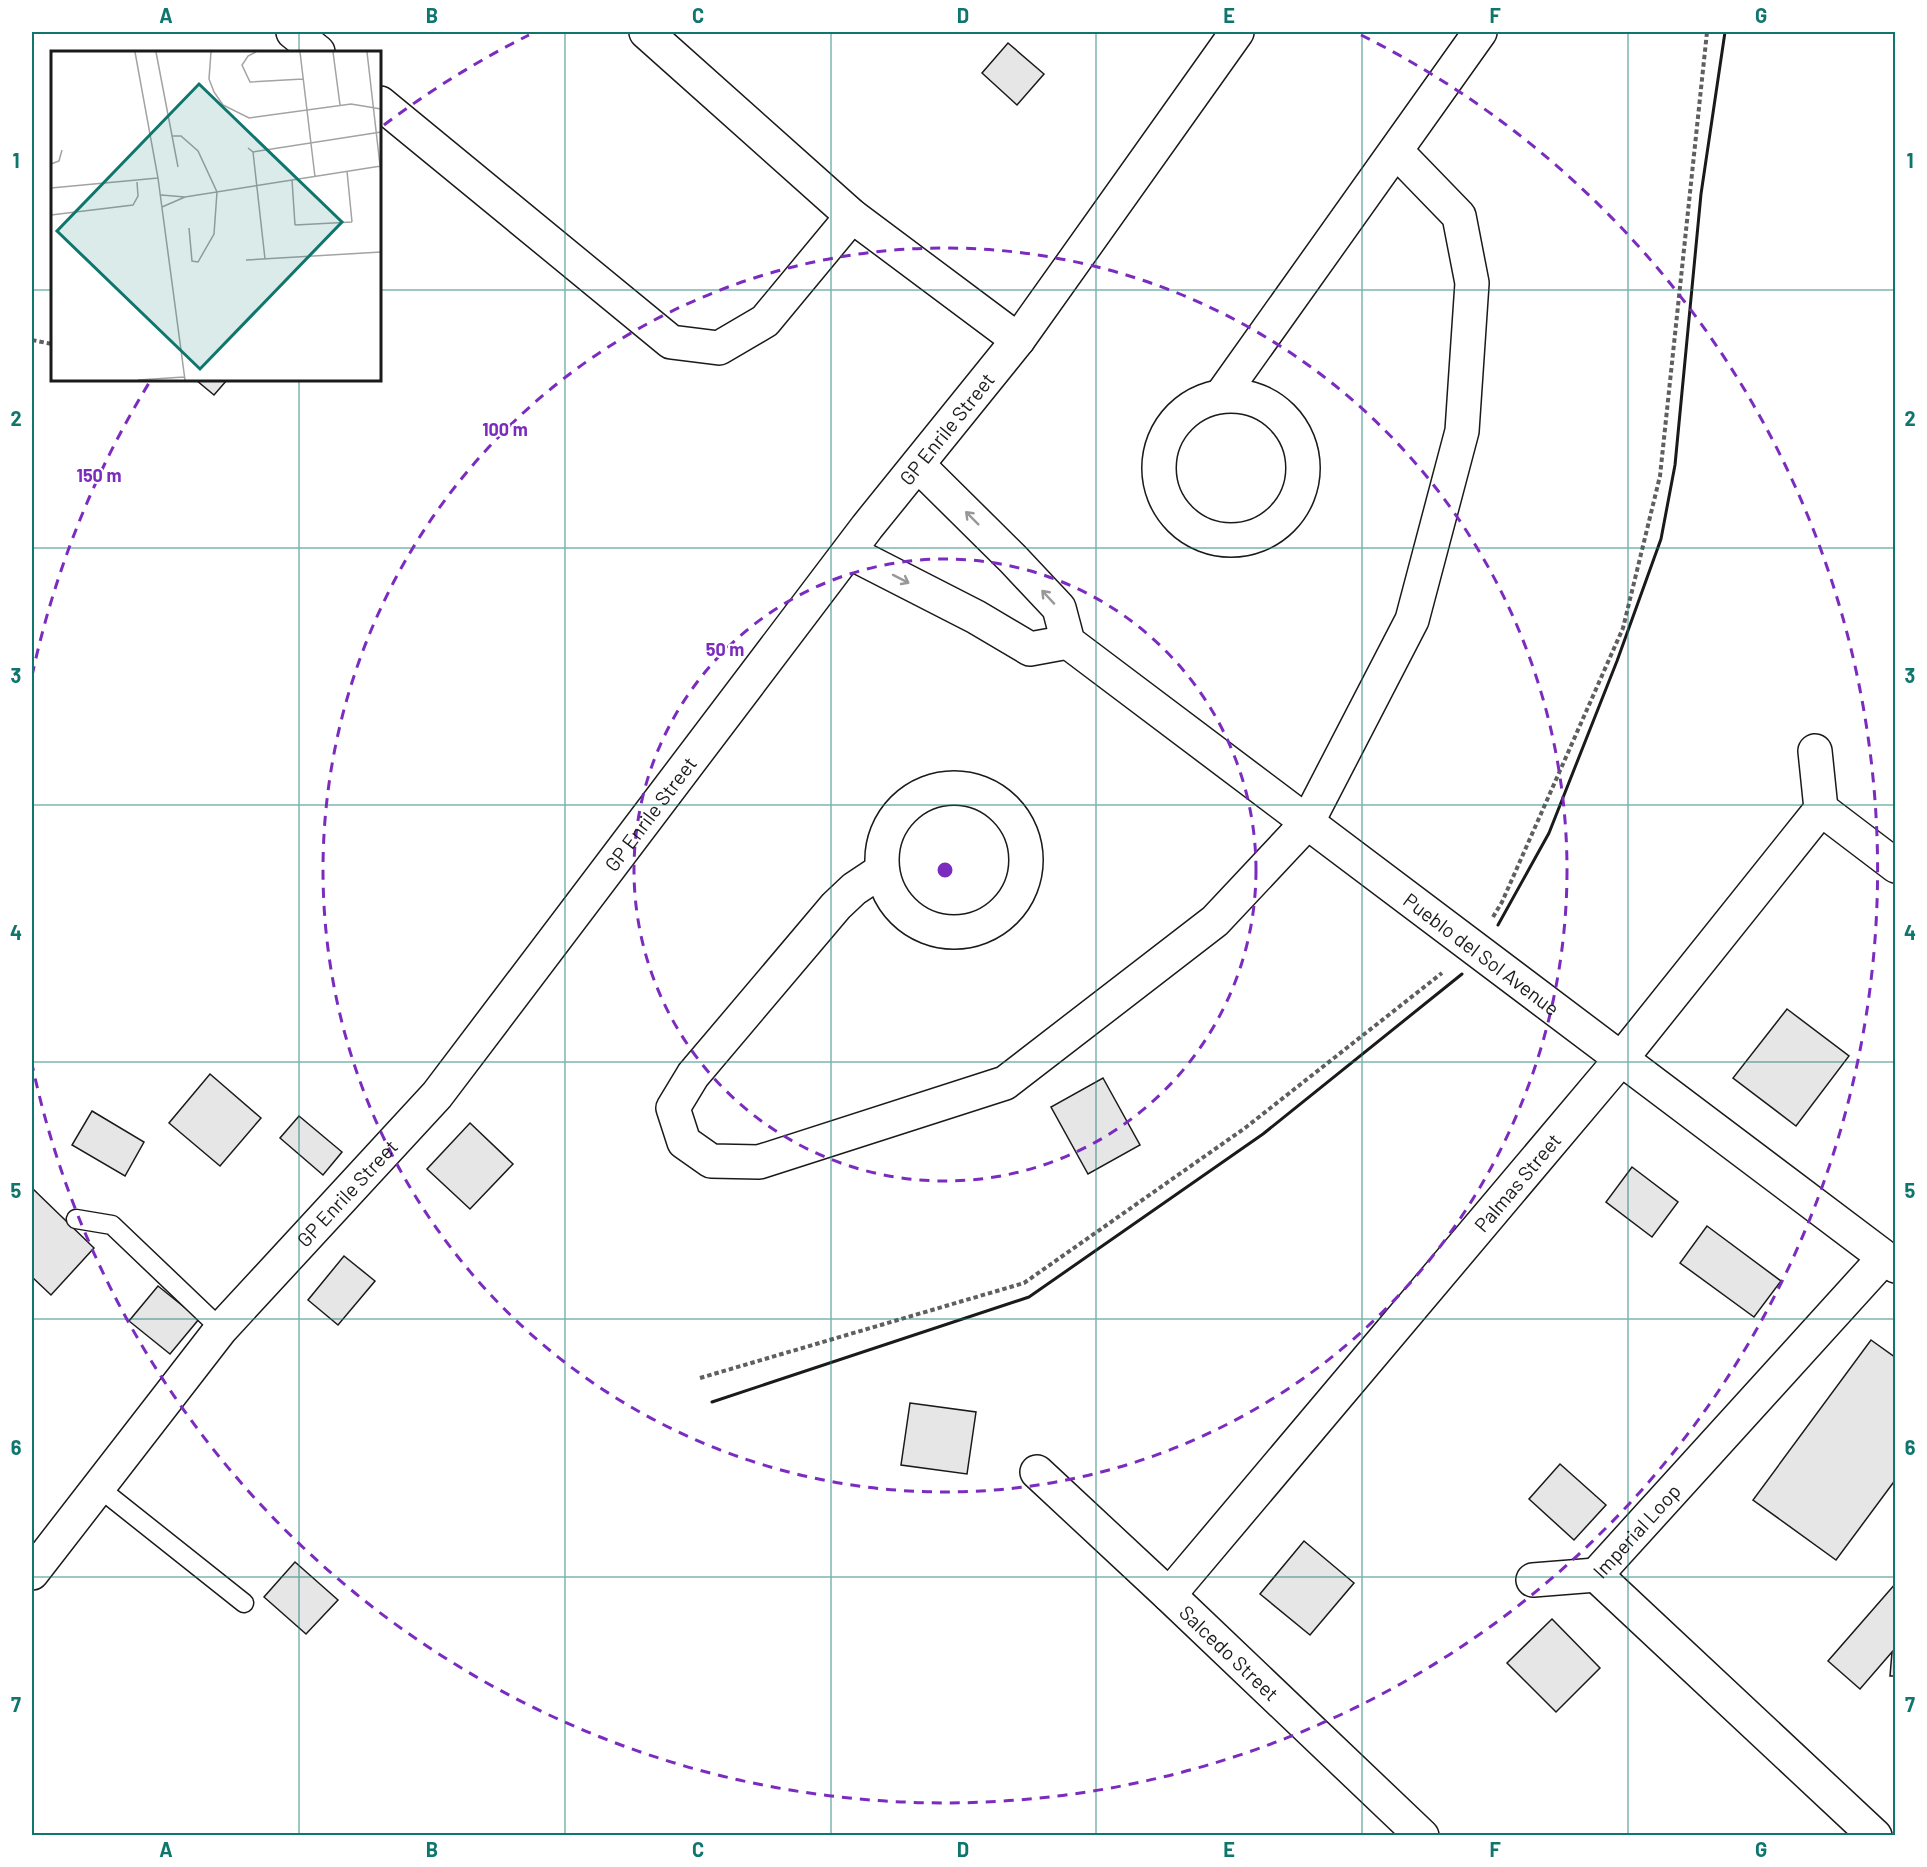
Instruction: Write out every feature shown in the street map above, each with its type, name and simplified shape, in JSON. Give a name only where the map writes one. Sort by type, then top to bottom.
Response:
[{"type":"street","points":[[292,32],[317,51]]},
{"type":"street","points":[[646,32],[852,216],[1018,340]]},
{"type":"street","name":"GP Enrile Street","points":[[32,1573],[221,1329],[437,1095],[849,552],[1018,340],[1237,32]]},
{"type":"street","points":[[1221,396],[1250,398],[1276,411],[1296,433],[1304,462],[1301,492],[1286,518],[1261,536],[1232,542],[1206,537],[1184,524],[1167,503],[1159,479],[1159,453],[1172,426],[1193,405],[1221,396],[1480,32]]},
{"type":"street","points":[[381,104],[671,342],[718,348],[765,321],[852,216]]},
{"type":"street","points":[[880,871],[854,889],[836,906],[693,1075],[673,1108],[684,1142],[711,1161],[759,1162],[1005,1083],[1215,921],[1307,823],[1412,620],[1462,431],[1472,283],[1459,216],[1396,151]]},
{"type":"street","points":[[849,552],[976,617],[1030,649],[1068,642],[1059,608],[918,465]]},
{"type":"street","name":"Pueblo del Sol Avenue","points":[[1068,642],[1890,1262]]},
{"type":"street","points":[[1815,751],[1821,809],[1896,866]]},
{"type":"street","points":[[943,788],[972,789],[999,803],[1018,826],[1027,855],[1023,884],[1008,910],[983,927],[954,934],[928,929],[906,915],[889,896],[880,871],[882,845],[894,818],[915,798],[943,788]]},
{"type":"street","name":"Palmas Street","points":[[1169,1595],[1621,1059],[1821,809]]},
{"type":"street","name":"Imperial Loop","points":[[1875,1836],[1596,1575],[1890,1262]]},
{"type":"street","name":"Salcedo Street","points":[[1037,1472],[1422,1836]]},
{"type":"street","points":[[1533,1580],[1596,1575]]},
{"type":"lane","points":[[76,1219],[112,1225],[221,1329]]},
{"type":"lane","points":[[98,1487],[244,1603]]},
{"type":"path","points":[[32,340],[51,344]]},
{"type":"building","points":[[1008,43],[1044,74],[1017,105],[982,73]]},
{"type":"building","points":[[197,381],[226,381],[214,395]]},
{"type":"building","points":[[1787,1009],[1849,1056],[1796,1126],[1733,1078]]},
{"type":"building","points":[[210,1074],[261,1118],[220,1166],[169,1123]]},
{"type":"building","points":[[1103,1078],[1140,1145],[1088,1174],[1051,1107]]},
{"type":"building","points":[[92,1111],[144,1142],[125,1176],[72,1145]]},
{"type":"building","points":[[299,1116],[342,1152],[323,1175],[280,1138]]},
{"type":"building","points":[[470,1123],[513,1164],[470,1209],[427,1169]]},
{"type":"building","points":[[1632,1167],[1678,1202],[1652,1237],[1606,1202]]},
{"type":"building","points":[[32,1188],[94,1248],[51,1295],[32,1277]]},
{"type":"building","points":[[1707,1226],[1781,1281],[1754,1317],[1680,1263]]},
{"type":"building","points":[[344,1256],[375,1281],[338,1325],[308,1300]]},
{"type":"building","points":[[158,1286],[199,1319],[170,1354],[129,1321]]},
{"type":"building","points":[[1871,1340],[1896,1358],[1896,1479],[1836,1560],[1753,1500]]},
{"type":"building","points":[[910,1403],[976,1412],[967,1474],[901,1465]]},
{"type":"building","points":[[1560,1464],[1606,1505],[1574,1540],[1529,1499]]},
{"type":"building","points":[[1304,1541],[1354,1583],[1310,1635],[1260,1594]]},
{"type":"building","points":[[295,1562],[338,1600],[306,1634],[264,1597]]},
{"type":"building","points":[[1896,1583],[1896,1676],[1890,1676],[1892,1652],[1860,1689],[1828,1661]]},
{"type":"building","points":[[1552,1619],[1600,1668],[1556,1712],[1507,1663]]},
{"type":"wall","points":[[1498,925],[1549,833],[1617,661],[1661,539],[1675,465],[1701,194],[1725,32]]},
{"type":"wall","points":[[712,1402],[1029,1297],[1263,1134],[1462,974]]}]
